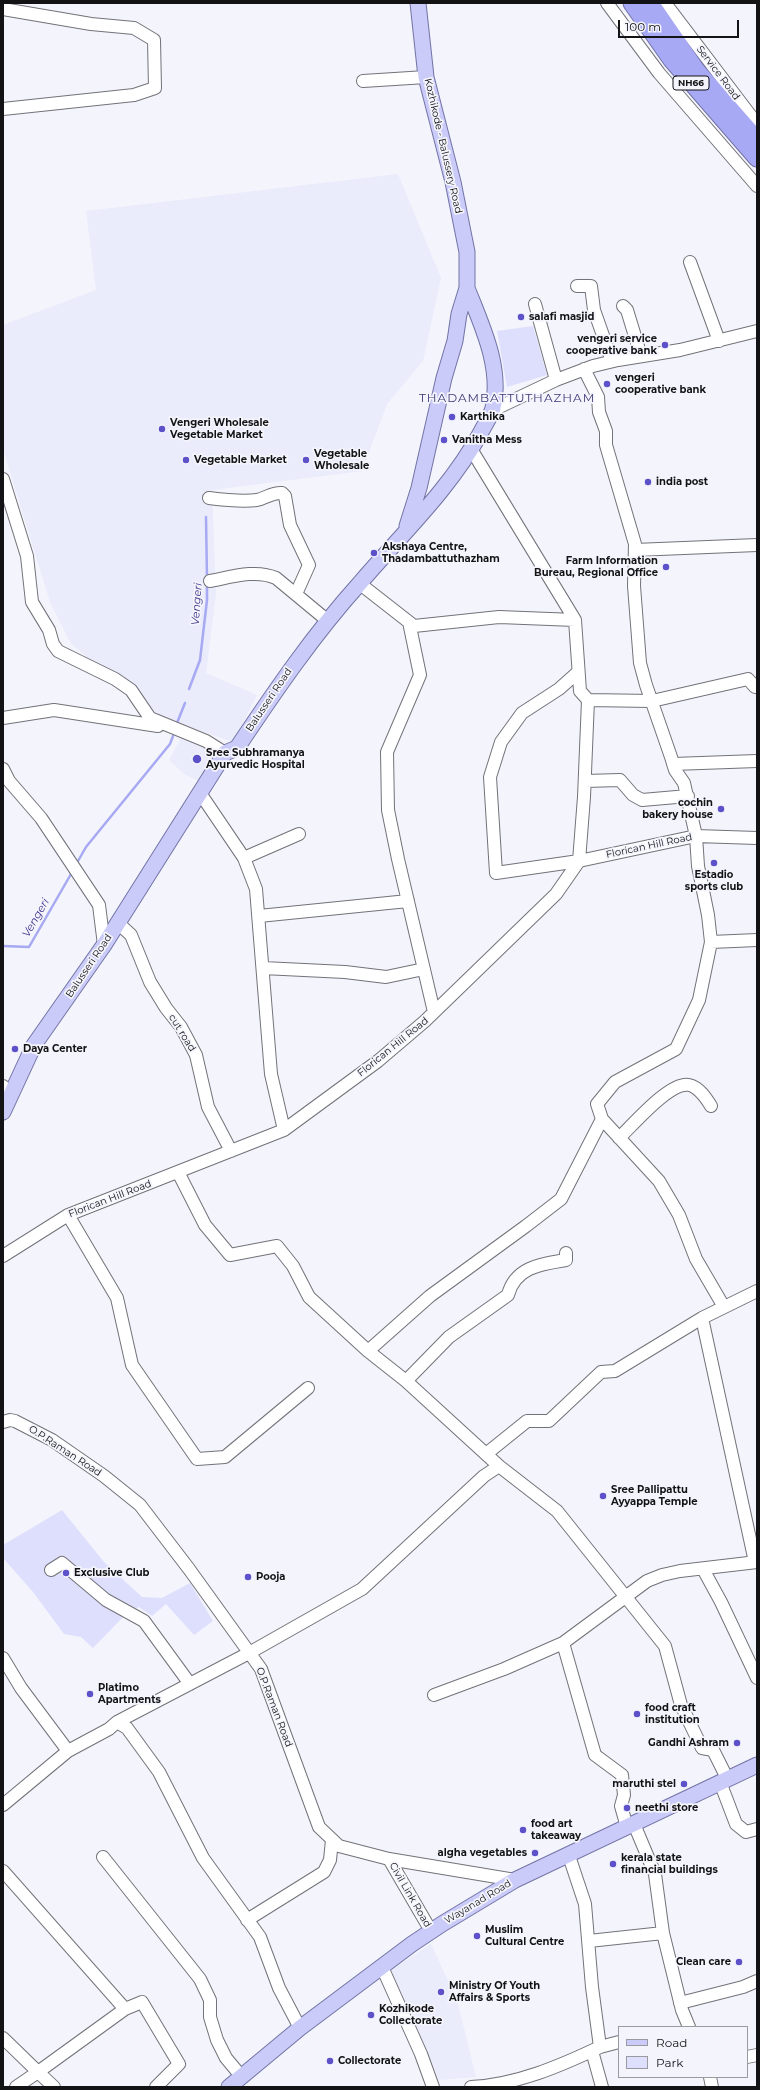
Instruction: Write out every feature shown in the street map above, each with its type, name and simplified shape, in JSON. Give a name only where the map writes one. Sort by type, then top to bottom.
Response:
[{"type":"highway","name":"NH66","points":[[632,3],[672,60],[757,158]]},
{"type":"highway","name":"NH66","points":[[650,3],[696,70],[757,140]]},
{"type":"main road","name":"Kozhikode - Balussery Road","points":[[418,3],[426,77],[451,175],[467,252],[467,288]]},
{"type":"main road","name":"Balusseri Road","points":[[3,1112],[7,1090],[34,1045],[104,945],[225,753],[237,748],[292,666],[359,583],[404,536],[471,449],[493,410],[496,393],[495,375],[488,341],[467,288]]},
{"type":"main road","points":[[404,536],[419,488],[444,378],[456,341],[459,314],[467,288]]},
{"type":"main road","name":"Wayanad Road","points":[[229,2087],[300,2028],[431,1931],[514,1880],[569,1856],[757,1765]]},
{"type":"street","points":[[607,3],[659,73],[757,186]]},
{"type":"street","name":"Service Road","points":[[665,3],[757,124]]},
{"type":"street","points":[[3,9],[91,24],[134,28],[154,40],[155,88],[134,95],[3,109]]},
{"type":"street","points":[[363,81],[426,77]]},
{"type":"street","points":[[690,262],[719,341]]},
{"type":"street","points":[[577,286],[591,286],[594,310],[612,361]]},
{"type":"street","points":[[535,304],[556,380]]},
{"type":"street","points":[[623,306],[627,310],[641,356]]},
{"type":"street","points":[[493,410],[556,380],[584,369],[612,361],[680,350],[757,331]]},
{"type":"street","points":[[584,369],[598,397],[599,412],[606,431],[606,445],[635,544],[634,586],[640,663],[673,764],[684,783],[688,796],[689,810],[696,836],[698,866],[712,942],[699,1000],[676,1049],[616,1082],[597,1104],[602,1119],[659,1181],[679,1215],[696,1259],[724,1307]]},
{"type":"street","points":[[471,449],[575,620],[577,673],[580,691],[588,700],[579,861],[496,873],[490,777],[502,742],[522,713],[559,689],[577,673]]},
{"type":"street","points":[[3,479],[27,556],[32,602],[49,630],[53,644],[58,650],[126,686],[131,690],[150,718],[206,741],[225,753]]},
{"type":"street","points":[[209,498],[246,501],[260,499],[276,492],[282,493],[285,496],[294,533],[309,565],[296,594]]},
{"type":"street","points":[[635,550],[757,545]]},
{"type":"street","points":[[210,580],[255,573],[268,574],[276,578],[328,621]]},
{"type":"street","points":[[359,583],[414,626],[499,617],[575,620]]},
{"type":"street","points":[[409,622],[420,675],[387,752],[388,810],[434,1012]]},
{"type":"street","points":[[588,700],[652,701],[748,679],[755,687],[757,687]]},
{"type":"street","points":[[3,718],[54,710],[174,729]]},
{"type":"street","points":[[673,764],[757,761]]},
{"type":"street","points":[[3,769],[9,781],[41,818],[98,905],[104,945]]},
{"type":"street","points":[[584,781],[620,780],[633,794],[642,800],[688,796]]},
{"type":"street","points":[[200,793],[244,858],[256,889],[270,1074],[284,1130]]},
{"type":"street","points":[[244,858],[299,834]]},
{"type":"street","name":"Florican Hill Road","points":[[3,1256],[68,1214],[284,1130],[378,1061],[434,1012],[556,894],[579,861],[696,836],[757,838]]},
{"type":"street","points":[[259,916],[408,901]]},
{"type":"street","name":"cut road","points":[[118,923],[131,935],[150,982],[166,1008],[181,1027],[196,1055],[208,1107],[231,1151]]},
{"type":"street","points":[[712,942],[757,940]]},
{"type":"street","points":[[263,968],[345,972],[386,977],[424,969]]},
{"type":"street","points":[[619,1138],[668,1092],[678,1086],[689,1085],[698,1090],[712,1106]]},
{"type":"street","points":[[368,1351],[430,1296],[561,1199],[602,1119]]},
{"type":"street","points":[[178,1172],[205,1225],[230,1255],[277,1246],[293,1266],[309,1297],[368,1351],[406,1381],[499,1466],[557,1511],[665,1646],[681,1705],[702,1748],[714,1750],[736,1824],[746,1832],[757,1829]]},
{"type":"street","points":[[68,1214],[117,1298],[132,1365],[197,1460],[225,1458],[308,1388]]},
{"type":"street","points":[[406,1381],[449,1337],[508,1295],[511,1283],[533,1266],[566,1260],[566,1253]]},
{"type":"street","points":[[486,1454],[527,1421],[549,1421],[600,1372],[615,1371],[702,1318],[757,1291]]},
{"type":"street","points":[[434,1695],[504,1670],[563,1643],[626,1598],[647,1581],[662,1575],[703,1568],[756,1562],[702,1318]]},
{"type":"street","name":"O.P.Raman Road","points":[[3,1422],[10,1420],[15,1421],[52,1440],[104,1476],[140,1505],[261,1669],[319,1827],[332,1840],[339,1846],[389,1859],[514,1880]]},
{"type":"street","points":[[3,1805],[68,1751],[109,1729],[117,1722],[249,1653],[362,1589],[484,1476],[499,1466]]},
{"type":"street","points":[[51,1570],[62,1563],[106,1600],[144,1621],[190,1684]]},
{"type":"street","points":[[703,1568],[757,1678]]},
{"type":"street","points":[[563,1643],[595,1755],[622,1775],[624,1795],[621,1806],[655,1874],[663,1933],[680,2003],[688,2026]]},
{"type":"street","points":[[3,1658],[21,1688],[68,1751]]},
{"type":"street","points":[[117,1722],[127,1728],[159,1772],[196,1846],[260,1937],[266,1949],[279,1988],[300,2028]]},
{"type":"street","points":[[247,1920],[324,1872],[330,1860],[332,1840]]},
{"type":"street","points":[[569,1856],[585,1904],[596,2049],[602,2087]]},
{"type":"street","points":[[103,1857],[200,1979],[210,2000],[210,2017],[217,2040],[226,2058],[241,2076]]},
{"type":"street","name":"Civil Link Road","points":[[389,1859],[431,1931]]},
{"type":"street","points":[[3,1871],[125,2009]]},
{"type":"street","points":[[589,1941],[663,1933]]},
{"type":"street","points":[[382,1967],[421,2054],[432,2087],[442,2087]]},
{"type":"street","points":[[680,2003],[743,1987],[757,1981]]},
{"type":"street","points":[[16,2087],[125,2009],[142,2002],[179,2064],[156,2087]]},
{"type":"street","points":[[3,2038],[54,2087]]},
{"type":"street","points":[[471,2087],[497,2085],[541,2072],[596,2049],[618,2042]]},
{"type":"shaded area","name":"Vegetable Market","points":[[398,174],[441,278],[423,361],[387,404],[362,471],[212,490],[216,594],[206,673],[257,695],[233,742],[165,719],[71,644],[50,602],[3,449],[3,325],[96,290],[86,211]]},
{"type":"shaded area","name":"Sree Subhramanya Ayurvedic Hospital","points":[[182,736],[219,750],[212,781],[196,780],[184,774],[169,760]]},
{"type":"shaded area","points":[[431,1944],[457,2000],[476,2077],[439,2080],[391,1970]]},
{"type":"green space","points":[[533,326],[547,375],[507,387],[497,331]]},
{"type":"green space","name":"Exclusive Club","points":[[62,1510],[104,1562],[142,1597],[162,1598],[190,1583],[213,1621],[194,1635],[166,1604],[152,1616],[139,1607],[127,1613],[93,1648],[81,1637],[64,1634],[33,1592],[3,1558],[3,1545]]},
{"type":"waterway","name":"Vengeri","points":[[206,517],[207,579]]},
{"type":"waterway","name":"Vengeri","points":[[189,689],[200,660],[207,600],[207,584]]},
{"type":"waterway","points":[[177,723],[185,703]]},
{"type":"waterway","name":"Vengeri","points":[[78,861],[86,847],[170,744],[173,736]]},
{"type":"waterway","name":"Vengeri","points":[[3,946],[29,947],[71,874]]},
{"type":"place","name":"salafi masjid","points":[[521,317]]},
{"type":"place","name":"vengeri service cooperative bank","points":[[665,345]]},
{"type":"place","name":"vengeri cooperative bank","points":[[607,384]]},
{"type":"place","name":"Karthika","points":[[452,417]]},
{"type":"place","name":"Vengeri Wholesale Vegetable Market","points":[[162,429]]},
{"type":"place","name":"Vanitha Mess","points":[[444,440]]},
{"type":"place","name":"Vegetable Market","points":[[186,460]]},
{"type":"place","name":"Vegetable Wholesale","points":[[306,460]]},
{"type":"place","name":"india post","points":[[648,482]]},
{"type":"place","name":"Akshaya Centre, Thadambattuthazham","points":[[374,553]]},
{"type":"place","name":"Farm Information Bureau, Regional Office","points":[[666,567]]},
{"type":"place","name":"Sree Subhramanya Ayurvedic Hospital","points":[[197,759]]},
{"type":"place","name":"cochin bakery house","points":[[721,809]]},
{"type":"place","name":"Estadio sports club","points":[[714,863]]},
{"type":"place","name":"Daya Center","points":[[15,1049]]},
{"type":"place","name":"Sree Pallipattu Ayyappa Temple","points":[[603,1496]]},
{"type":"place","name":"Exclusive Club","points":[[66,1573]]},
{"type":"place","name":"Pooja","points":[[248,1577]]},
{"type":"place","name":"Platimo Apartments","points":[[90,1694]]},
{"type":"place","name":"food craft institution","points":[[637,1714]]},
{"type":"place","name":"Gandhi Ashram","points":[[737,1743]]},
{"type":"place","name":"maruthi stel","points":[[684,1784]]},
{"type":"place","name":"neethi store","points":[[627,1808]]},
{"type":"place","name":"food art takeaway","points":[[523,1830]]},
{"type":"place","name":"algha vegetables","points":[[535,1853]]},
{"type":"place","name":"kerala state financial buildings","points":[[613,1864]]},
{"type":"place","name":"Muslim Cultural Centre","points":[[477,1936]]},
{"type":"place","name":"Clean care","points":[[739,1962]]},
{"type":"place","name":"Ministry Of Youth Affairs & Sports","points":[[441,1992]]},
{"type":"place","name":"Kozhikode Collectorate","points":[[371,2015]]},
{"type":"place","name":"Collectorate","points":[[330,2061]]},
{"type":"district","name":"THADAMBATTUTHAZHAM","points":[[507,398]]}]
